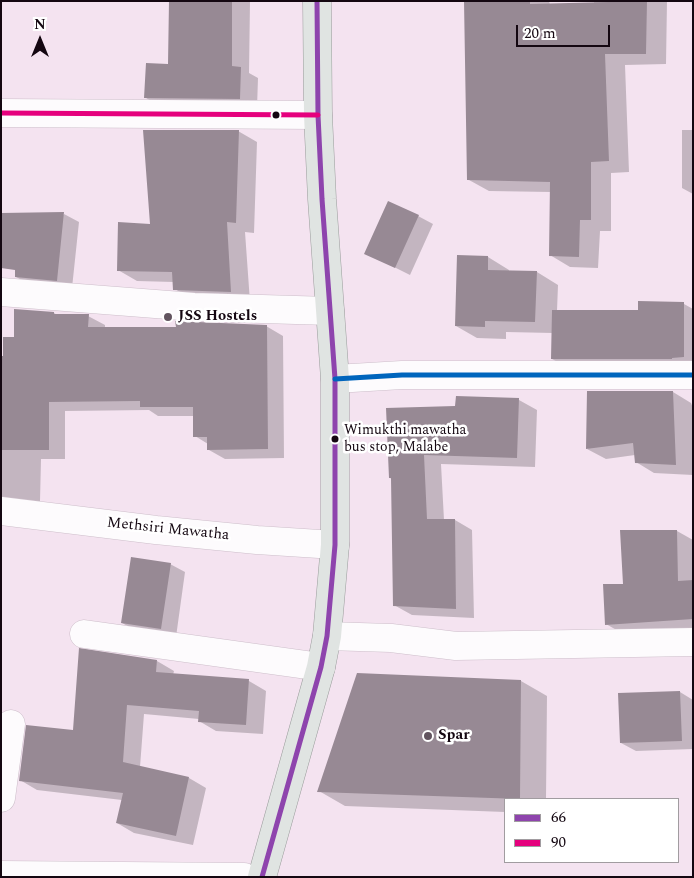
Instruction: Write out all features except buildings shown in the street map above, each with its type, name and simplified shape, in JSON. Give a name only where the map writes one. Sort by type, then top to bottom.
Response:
[{"type":"main road","points":[[262,877],[321,666],[327,636],[335,545],[335,379],[318,115],[317,1]]},
{"type":"street","points":[[1,113],[318,115]]},
{"type":"street","points":[[1,292],[194,306],[330,311]]},
{"type":"street","points":[[335,379],[402,375],[693,375]]},
{"type":"street","name":"Methsiri Mawatha","points":[[1,511],[156,530],[257,540],[335,545]]},
{"type":"street","points":[[84,634],[321,666]]},
{"type":"street","points":[[327,636],[391,638],[456,646],[693,642]]},
{"type":"street","points":[[1,798],[11,724]]},
{"type":"street","points":[[1,875],[244,877]]},
{"type":"transit line","name":"66","points":[[262,877],[321,667],[327,636],[335,545],[335,379],[322,199],[318,115],[317,1]]},
{"type":"transit line","name":"90","points":[[1,113],[318,115]]},
{"type":"transit line","points":[[335,379],[402,375],[693,375]]},
{"type":"place","name":"JSS Hostels","points":[[168,317]]},
{"type":"place","name":"Wimukthi mawatha bus stop, Malabe","points":[[335,439]]},
{"type":"place","name":"Spar","points":[[428,736]]}]
